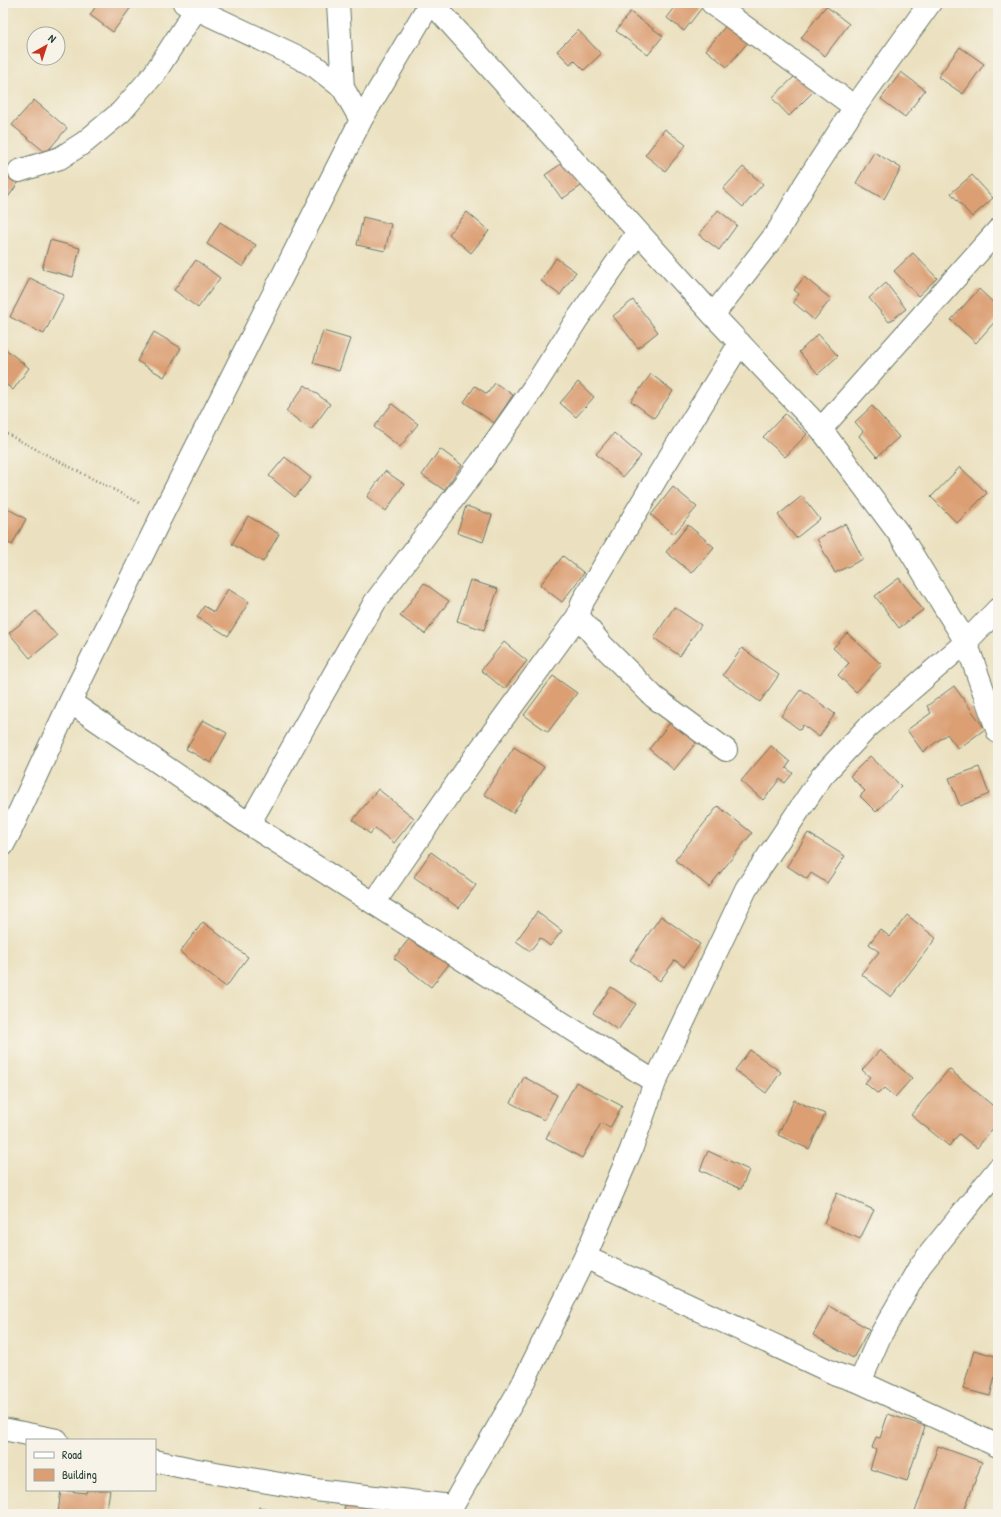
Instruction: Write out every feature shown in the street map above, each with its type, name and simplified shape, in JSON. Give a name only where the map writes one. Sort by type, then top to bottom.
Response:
[{"type":"street","points":[[338,3],[343,88]]},
{"type":"street","points":[[3,845],[70,702],[162,515],[361,120],[431,3],[713,315],[821,429],[902,538],[966,642],[998,732]]},
{"type":"street","points":[[712,3],[855,107]]},
{"type":"street","points":[[713,315],[778,231],[805,184],[855,107],[930,3]]},
{"type":"street","points":[[18,171],[60,158],[85,142],[121,112],[154,74],[193,5],[316,67],[343,88],[361,120]]},
{"type":"street","points":[[821,429],[998,230]]},
{"type":"street","points":[[249,824],[375,602],[489,450],[534,387],[576,321],[638,232]]},
{"type":"street","points":[[374,903],[474,758],[578,616],[583,601],[740,343]]},
{"type":"street","points":[[156,1461],[192,1469],[315,1490],[450,1510],[521,1386],[585,1257],[631,1150],[655,1082],[746,889],[822,776],[868,727],[966,642],[998,609]]},
{"type":"street","points":[[578,616],[602,645],[654,697],[726,750]]},
{"type":"street","points":[[70,702],[249,824],[655,1082]]},
{"type":"street","points":[[860,1382],[880,1336],[920,1266],[998,1169]]},
{"type":"street","points":[[585,1257],[836,1374],[860,1382],[998,1446]]},
{"type":"street","points":[[3,1428],[52,1439]]},
{"type":"path","points":[[3,432],[162,515]]},
{"type":"building","points":[[98,3],[134,3],[113,32],[90,15]]},
{"type":"building","points":[[678,3],[701,3],[704,5],[684,31],[667,18]]},
{"type":"building","points":[[826,6],[849,24],[825,56],[801,38]]},
{"type":"building","points":[[630,12],[663,36],[648,55],[616,31]]},
{"type":"building","points":[[728,23],[749,41],[727,67],[706,50]]},
{"type":"building","points":[[578,30],[601,54],[584,70],[574,60],[570,64],[557,51]]},
{"type":"building","points":[[960,47],[984,64],[963,94],[938,77]]},
{"type":"building","points":[[901,72],[925,90],[905,117],[881,99]]},
{"type":"building","points":[[797,74],[814,91],[789,116],[772,98]]},
{"type":"building","points":[[34,100],[67,128],[46,153],[12,125]]},
{"type":"building","points":[[665,129],[686,145],[665,171],[645,155]]},
{"type":"building","points":[[874,152],[901,168],[884,199],[856,183]]},
{"type":"building","points":[[564,162],[581,186],[562,199],[545,175]]},
{"type":"building","points":[[743,167],[763,184],[743,207],[723,189]]},
{"type":"building","points":[[3,170],[19,182],[3,204]]},
{"type":"building","points":[[972,175],[993,198],[972,217],[951,193]]},
{"type":"building","points":[[718,210],[737,225],[719,250],[699,235]]},
{"type":"building","points":[[467,212],[489,231],[471,253],[449,234]]},
{"type":"building","points":[[363,217],[391,224],[385,251],[357,245]]},
{"type":"building","points":[[220,222],[256,245],[243,267],[207,244]]},
{"type":"building","points":[[50,240],[80,248],[73,277],[42,269]]},
{"type":"building","points":[[913,253],[937,278],[918,296],[894,271]]},
{"type":"building","points":[[556,258],[576,272],[560,295],[541,281]]},
{"type":"building","points":[[196,260],[220,278],[198,308],[174,290]]},
{"type":"building","points":[[804,277],[831,299],[814,320],[793,302],[799,294],[794,290]]},
{"type":"building","points":[[30,278],[64,295],[44,334],[10,317]]},
{"type":"building","points":[[886,283],[906,309],[889,322],[869,298]]},
{"type":"building","points":[[979,289],[998,307],[998,318],[976,343],[951,320]]},
{"type":"building","points":[[633,300],[658,332],[638,348],[613,316]]},
{"type":"building","points":[[323,331],[350,339],[339,371],[313,363]]},
{"type":"building","points":[[154,332],[181,348],[164,377],[137,361]]},
{"type":"building","points":[[818,334],[838,356],[818,374],[799,352]]},
{"type":"building","points":[[3,347],[29,368],[13,390],[3,382]]},
{"type":"building","points":[[651,374],[673,391],[654,418],[631,401]]},
{"type":"building","points":[[578,382],[594,397],[576,417],[560,403]]},
{"type":"building","points":[[495,383],[513,395],[494,423],[464,402],[475,386],[487,394]]},
{"type":"building","points":[[305,385],[330,404],[311,430],[286,411]]},
{"type":"building","points":[[392,404],[418,424],[400,447],[374,427]]},
{"type":"building","points":[[872,406],[899,437],[877,457],[859,436],[863,431],[855,422]]},
{"type":"building","points":[[785,414],[807,434],[785,457],[763,437]]},
{"type":"building","points":[[614,433],[641,456],[623,477],[596,454]]},
{"type":"building","points":[[440,449],[462,465],[444,490],[422,475]]},
{"type":"building","points":[[285,457],[311,478],[295,497],[269,476]]},
{"type":"building","points":[[960,467],[987,493],[957,523],[931,497]]},
{"type":"building","points":[[385,471],[404,484],[386,511],[367,497]]},
{"type":"building","points":[[673,487],[697,507],[674,534],[651,515]]},
{"type":"building","points":[[802,496],[820,519],[796,538],[778,515]]},
{"type":"building","points":[[3,506],[26,519],[12,545],[3,540]]},
{"type":"building","points":[[466,506],[492,515],[483,542],[457,533]]},
{"type":"building","points":[[248,516],[279,534],[263,562],[232,544]]},
{"type":"building","points":[[845,524],[863,559],[835,573],[817,539]]},
{"type":"building","points":[[688,525],[714,547],[692,573],[666,552]]},
{"type":"building","points":[[563,556],[584,573],[562,602],[540,585]]},
{"type":"building","points":[[899,578],[923,610],[899,628],[875,596]]},
{"type":"building","points":[[470,580],[498,589],[484,630],[457,621]]},
{"type":"building","points":[[424,583],[449,601],[425,634],[400,616]]},
{"type":"building","points":[[228,589],[249,602],[228,636],[197,617],[204,606],[214,612]]},
{"type":"building","points":[[674,607],[701,625],[680,656],[654,638]]},
{"type":"building","points":[[36,611],[57,636],[30,658],[9,633]]},
{"type":"building","points":[[847,633],[882,665],[856,692],[838,675],[849,663],[833,648]]},
{"type":"building","points":[[504,642],[527,661],[504,689],[481,670]]},
{"type":"building","points":[[742,648],[779,675],[760,702],[723,675]]},
{"type":"building","points":[[553,676],[577,693],[548,732],[524,715]]},
{"type":"building","points":[[954,686],[985,729],[958,749],[947,734],[923,752],[907,730],[931,713],[927,706]]},
{"type":"building","points":[[801,689],[835,714],[819,737],[803,725],[800,730],[781,716]]},
{"type":"building","points":[[674,718],[699,739],[674,770],[649,749]]},
{"type":"building","points":[[203,720],[227,733],[211,763],[186,749]]},
{"type":"building","points":[[771,746],[790,762],[786,768],[793,773],[785,783],[780,779],[763,800],[741,781]]},
{"type":"building","points":[[514,747],[544,767],[513,813],[484,794]]},
{"type":"building","points":[[870,756],[901,786],[876,812],[860,796],[865,791],[850,776]]},
{"type":"building","points":[[979,767],[989,794],[960,806],[949,778]]},
{"type":"building","points":[[378,789],[414,818],[394,843],[375,828],[370,834],[353,820]]},
{"type":"building","points":[[718,806],[752,833],[709,887],[675,860]]},
{"type":"building","points":[[808,833],[845,856],[827,883],[811,873],[807,879],[787,866]]},
{"type":"building","points":[[431,852],[476,885],[459,908],[414,877]]},
{"type":"building","points":[[537,912],[562,931],[550,946],[540,938],[530,951],[516,941]]},
{"type":"building","points":[[907,915],[936,938],[891,997],[861,974],[879,952],[869,944],[880,929],[890,937]]},
{"type":"building","points":[[661,916],[700,944],[684,967],[675,960],[660,981],[630,960]]},
{"type":"building","points":[[203,922],[248,957],[226,987],[180,952]]},
{"type":"building","points":[[413,934],[450,963],[431,987],[394,958]]},
{"type":"building","points":[[611,987],[636,1004],[618,1030],[593,1013]]},
{"type":"building","points":[[750,1050],[781,1072],[766,1093],[735,1070]]},
{"type":"building","points":[[880,1050],[912,1078],[895,1097],[884,1088],[878,1094],[865,1083],[870,1077],[862,1070]]},
{"type":"building","points":[[949,1069],[998,1110],[998,1122],[977,1148],[959,1134],[949,1146],[911,1115]]},
{"type":"building","points":[[524,1077],[557,1095],[544,1120],[511,1103]]},
{"type":"building","points":[[576,1082],[622,1106],[610,1128],[601,1123],[582,1158],[546,1138]]},
{"type":"building","points":[[794,1100],[825,1114],[809,1149],[778,1135]]},
{"type":"building","points":[[708,1151],[749,1170],[741,1189],[700,1170]]},
{"type":"building","points":[[837,1193],[874,1210],[860,1239],[824,1223]]},
{"type":"building","points":[[829,1306],[869,1329],[853,1358],[813,1335]]},
{"type":"building","points":[[974,1350],[998,1357],[998,1364],[990,1396],[963,1389]]},
{"type":"building","points":[[888,1414],[925,1426],[907,1481],[870,1469],[876,1450],[872,1448],[876,1437],[880,1438]]},
{"type":"building","points":[[938,1446],[982,1462],[963,1514],[921,1514],[915,1512]]},
{"type":"building","points":[[61,1491],[86,1493],[87,1491],[110,1491],[106,1514],[58,1513]]},
{"type":"building","points":[[345,1505],[380,1509],[380,1514],[343,1514]]},
{"type":"building","points":[[259,1507],[292,1513],[292,1514],[257,1514]]}]
